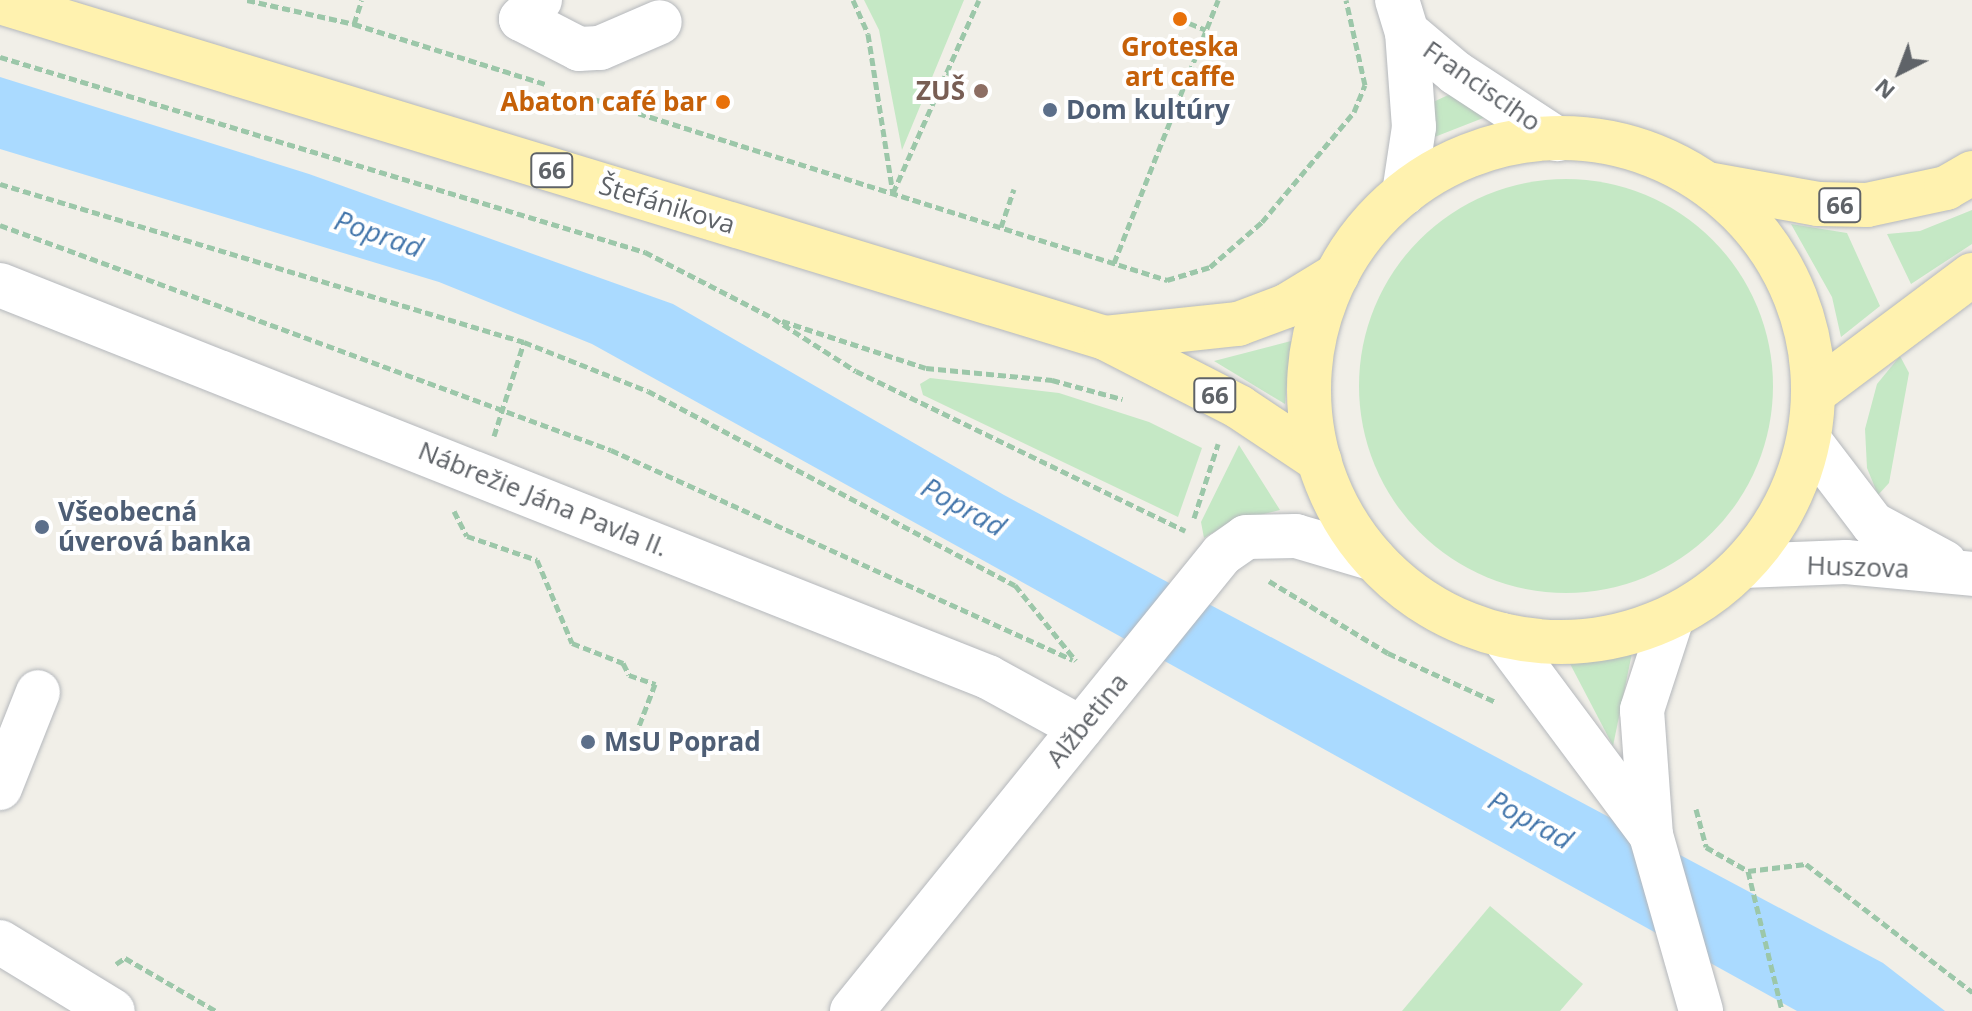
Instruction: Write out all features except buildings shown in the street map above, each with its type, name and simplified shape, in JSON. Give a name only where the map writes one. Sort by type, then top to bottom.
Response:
[{"type":"main road","name":"Štefánikova","points":[[0,2],[1105,338],[1239,407],[1320,461]]},
{"type":"main road","name":"66","points":[[1557,139],[1635,149],[1705,184],[1747,219],[1779,263],[1801,313],[1814,393],[1809,440],[1795,486],[1773,528],[1743,566],[1672,618],[1588,641],[1502,635],[1432,606],[1374,559],[1333,496],[1320,461],[1310,407],[1311,363],[1316,331],[1337,275],[1366,230],[1404,193],[1460,159],[1503,146],[1557,139]]},
{"type":"main road","name":"66","points":[[1705,184],[1818,204],[1867,205],[1946,188],[1972,173]]},
{"type":"main road","name":"Štefánikova","points":[[1105,338],[1238,324],[1286,306],[1337,275]]},
{"type":"main road","points":[[1814,393],[1972,275]]},
{"type":"street","points":[[530,10],[579,49],[600,48],[660,22]]},
{"type":"street","name":"Francisciho","points":[[1402,16],[1456,73],[1557,139]]},
{"type":"street","name":"Francisciho","points":[[1402,16],[1414,127],[1404,193]]},
{"type":"street","name":"Nábrežie Jána Pavla II.","points":[[0,285],[464,486],[988,677],[1081,728]]},
{"type":"street","name":"Huszova","points":[[1809,440],[1873,524],[1911,549],[1972,574]]},
{"type":"street","name":"Alžbetina","points":[[852,1011],[1222,554],[1246,537],[1296,536],[1374,559]]},
{"type":"street","name":"Huszova","points":[[1743,566],[1846,562],[1972,574]]},
{"type":"street","points":[[1672,618],[1642,710],[1651,835],[1701,1011]]},
{"type":"street","points":[[1502,635],[1651,835]]},
{"type":"street","points":[[0,788],[38,692]]},
{"type":"street","points":[[0,942],[106,1009]]},
{"type":"path","points":[[247,0],[354,24],[561,89]]},
{"type":"path","points":[[354,24],[362,0]]},
{"type":"path","points":[[853,0],[868,34],[893,193]]},
{"type":"path","points":[[893,193],[979,0]]},
{"type":"path","points":[[1114,263],[1218,0]]},
{"type":"path","points":[[576,93],[1167,280],[1210,267],[1262,222],[1315,165],[1354,112],[1365,85],[1346,0]]},
{"type":"path","points":[[1189,23],[1206,30]]},
{"type":"path","points":[[0,57],[645,252],[773,318],[856,371],[1189,533],[1221,436]]},
{"type":"path","points":[[947,72],[959,78]]},
{"type":"path","points":[[0,184],[524,342],[648,391],[1015,585],[1076,661],[626,457],[0,225]]},
{"type":"path","points":[[1001,227],[1014,189]]},
{"type":"path","points":[[773,318],[926,368],[1052,380],[1125,400]]},
{"type":"path","points":[[524,342],[503,409],[464,486],[467,536],[537,560],[572,643],[623,663],[629,675],[655,684],[639,726]]},
{"type":"path","points":[[1222,554],[1388,653],[1497,702],[1506,713]]},
{"type":"path","points":[[1695,804],[1706,847],[1748,871],[1806,864],[1972,992]]},
{"type":"path","points":[[1748,871],[1782,1011]]},
{"type":"green space","points":[[864,0],[964,0],[902,150],[879,30]]},
{"type":"green space","points":[[1459,90],[1496,113],[1432,138],[1431,103]]},
{"type":"green space","points":[[1566,179],[1606,183],[1645,195],[1681,214],[1712,240],[1738,271],[1757,307],[1769,346],[1773,386],[1769,426],[1757,465],[1738,501],[1712,532],[1681,558],[1645,577],[1606,589],[1566,593],[1526,589],[1487,577],[1451,558],[1420,532],[1394,501],[1375,465],[1363,426],[1359,386],[1363,346],[1375,307],[1394,271],[1420,240],[1451,214],[1487,195],[1526,183]]},
{"type":"green space","points":[[1972,210],[1972,244],[1911,284],[1887,234],[1920,231]]},
{"type":"green space","points":[[1791,224],[1847,233],[1880,306],[1841,337],[1832,297]]},
{"type":"green space","points":[[1291,341],[1285,404],[1214,361]]},
{"type":"green space","points":[[1900,356],[1909,373],[1889,483],[1878,495],[1867,468],[1865,429],[1877,384]]},
{"type":"green space","points":[[930,378],[1059,393],[1149,422],[1202,448],[1178,517],[923,395],[920,384]]},
{"type":"green space","points":[[1239,445],[1280,510],[1229,523],[1204,538],[1201,522]]},
{"type":"green space","points":[[1632,653],[1613,746],[1567,658]]},
{"type":"green space","points":[[1490,906],[1583,984],[1560,1011],[1402,1011]]},
{"type":"water","name":"Poprad","points":[[0,77],[309,174],[673,304],[1004,495],[1883,963],[1945,1011],[1797,1011],[592,344],[439,282],[0,149]]},
{"type":"place","name":"Groteska art caffe","points":[[1180,19]]},
{"type":"place","name":"ZUŠ","points":[[981,91]]},
{"type":"place","name":"Abaton café bar","points":[[723,102]]},
{"type":"place","name":"Dom kultúry","points":[[1050,110]]},
{"type":"place","name":"Všeobecná úverová banka","points":[[42,527]]},
{"type":"place","name":"MsU Poprad","points":[[588,742]]}]
